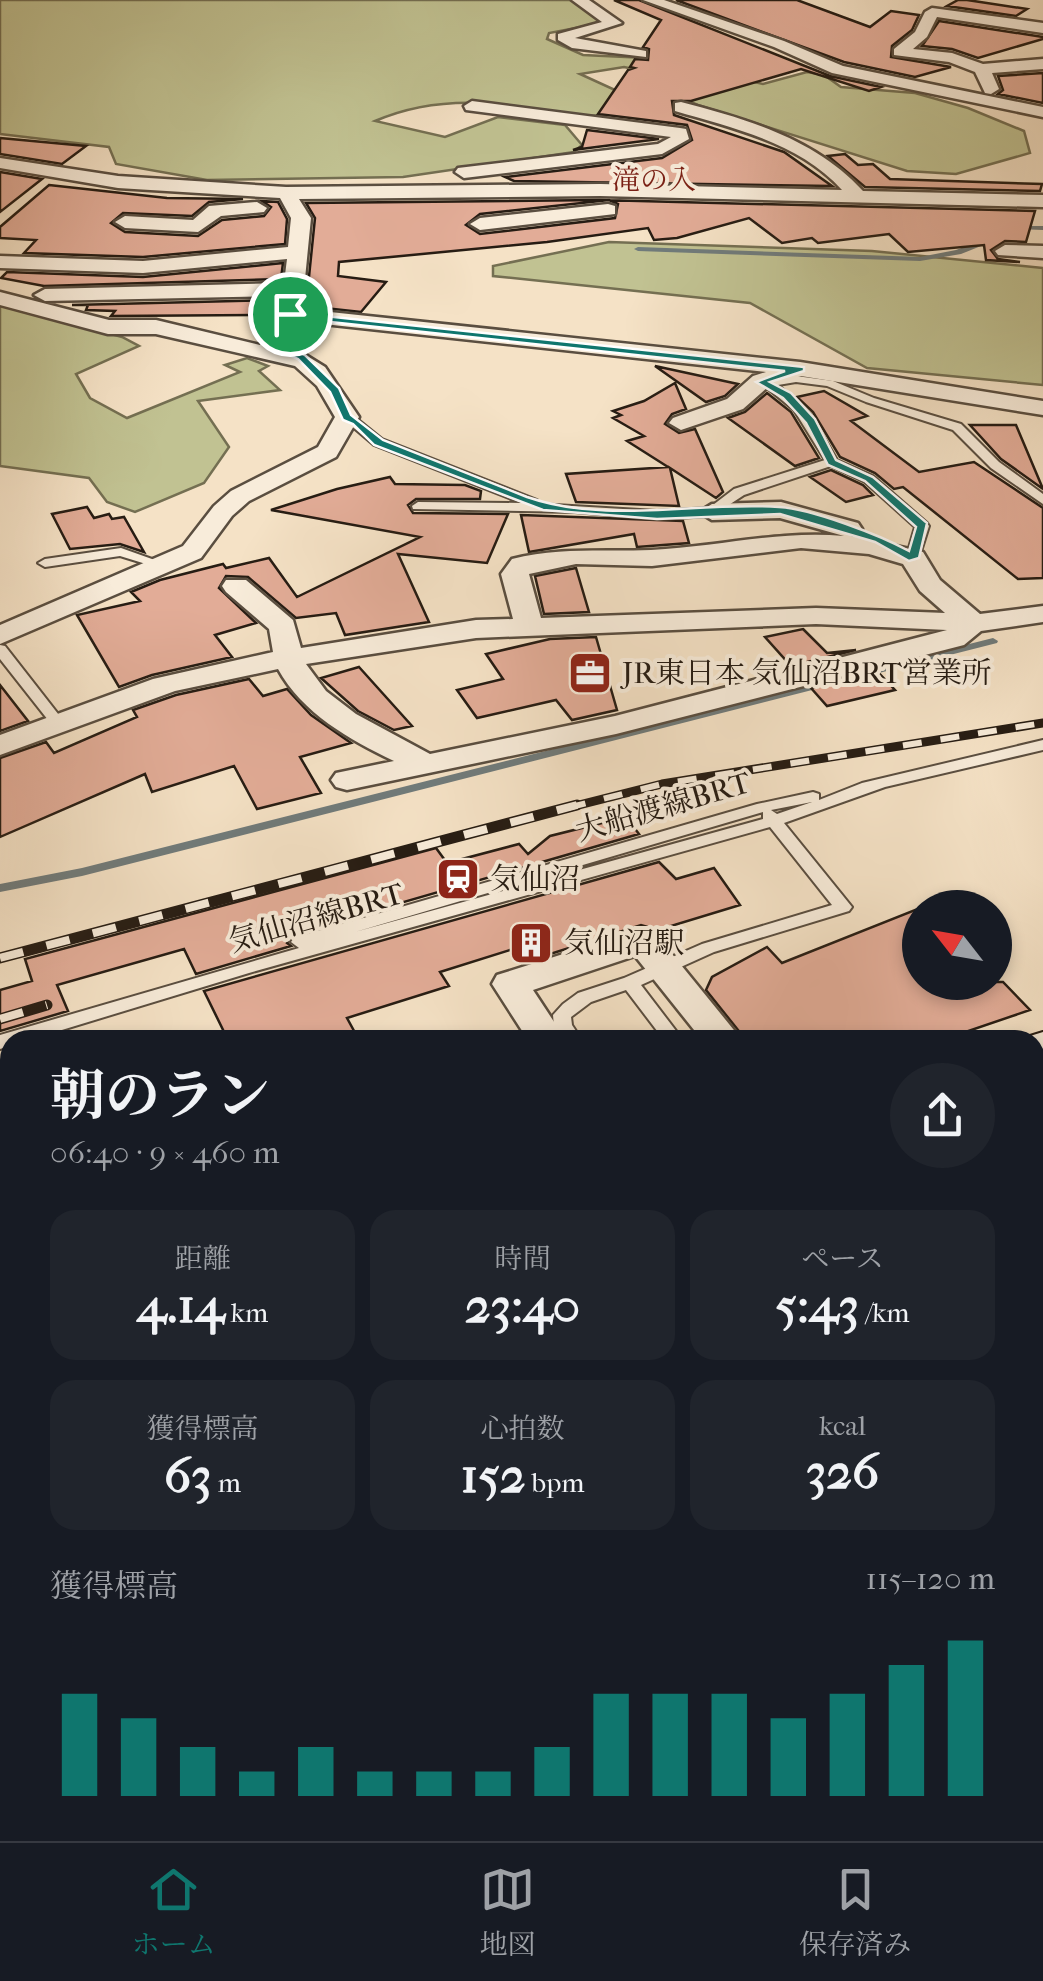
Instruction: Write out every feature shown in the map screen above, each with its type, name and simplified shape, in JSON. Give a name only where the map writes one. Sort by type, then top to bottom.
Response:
[{"type":"street","points":[[578,0],[614,23],[562,38],[640,54]]},
{"type":"street","points":[[650,0],[779,44],[838,70],[1043,112]]},
{"type":"street","points":[[1043,28],[932,12],[922,34],[900,52],[952,58],[982,69],[1043,64]]},
{"type":"street","points":[[1006,66],[1043,74]]},
{"type":"street","points":[[982,69],[989,78],[992,102]]},
{"type":"street","points":[[412,191],[428,182],[466,172],[662,149],[680,139],[680,133],[646,127],[472,106]]},
{"type":"street","points":[[681,107],[776,138],[808,154],[843,178],[858,197]]},
{"type":"street","points":[[0,164],[118,182],[288,197],[488,190],[1043,202]]},
{"type":"street","points":[[11,185],[59,173]]},
{"type":"street","points":[[488,190],[509,221]]},
{"type":"street","points":[[124,222],[198,226],[216,210],[244,212],[288,197]]},
{"type":"street","points":[[0,635],[192,552],[223,511],[240,496],[327,452],[342,433],[347,417],[335,391],[302,357],[270,344],[292,302],[301,218],[288,197]]},
{"type":"street","points":[[480,224],[624,208]]},
{"type":"street","points":[[1005,251],[1043,252]]},
{"type":"street","points":[[0,262],[117,267],[296,252]]},
{"type":"street","points":[[117,267],[52,295],[292,302],[800,369],[1043,408]]},
{"type":"street","points":[[0,298],[108,327],[156,328],[309,364]]},
{"type":"street","points":[[680,423],[735,404],[765,382],[800,369]]},
{"type":"street","points":[[712,512],[781,510],[880,540],[913,558],[930,585],[974,623]]},
{"type":"street","points":[[529,627],[515,574],[522,565],[536,561],[612,554],[652,558],[801,540],[871,546],[913,558]]},
{"type":"street","points":[[236,586],[283,626],[288,658],[302,684],[393,750],[428,764]]},
{"type":"street","points":[[0,746],[164,685],[232,666],[476,629],[816,616],[974,623],[1011,622],[1043,614]]},
{"type":"street","points":[[347,780],[616,724],[954,639],[974,623]]},
{"type":"street","points":[[541,1030],[510,984],[642,942],[647,976],[711,1030]]},
{"type":"lane","points":[[765,382],[796,379],[829,383],[870,400],[957,426],[983,456],[1043,500]]},
{"type":"lane","points":[[765,382],[787,395],[811,422],[832,462],[869,479],[922,526],[913,558]]},
{"type":"lane","points":[[347,417],[378,442],[547,508]]},
{"type":"lane","points":[[418,506],[657,515],[712,512],[738,492],[832,462]]},
{"type":"lane","points":[[45,563],[121,552],[159,564]]},
{"type":"lane","points":[[0,650],[57,722]]},
{"type":"lane","name":"気仙沼線BRT","points":[[40,1030],[768,814],[1043,745]]},
{"type":"lane","points":[[566,1030],[562,1016],[588,995],[647,976],[708,948],[843,907],[768,814]]},
{"type":"lane","points":[[647,976],[670,1030]]},
{"type":"green space","points":[[0,0],[573,0],[602,23],[549,33],[547,39],[583,55],[647,58],[763,84],[807,72],[824,75],[841,87],[915,93],[968,108],[1024,131],[1030,153],[956,174],[907,171],[698,105],[664,91],[643,71],[624,67],[580,74],[626,95],[635,109],[618,114],[584,116],[465,103],[419,107],[375,121],[445,137],[498,117],[565,125],[582,145],[574,152],[403,177],[207,180],[116,164],[109,147],[0,134]]},
{"type":"green space","points":[[609,242],[872,251],[1043,268],[1043,385],[867,368],[750,303],[493,276],[493,266]]},
{"type":"green space","points":[[0,304],[122,337],[139,346],[76,374],[90,398],[127,418],[240,372],[225,365],[247,358],[268,366],[259,371],[280,390],[198,401],[229,447],[204,483],[135,512],[107,502],[89,478],[0,466]]},
{"type":"building","points":[[614,0],[639,0],[830,76],[881,87],[869,91],[801,69],[691,101],[672,101],[674,115],[784,152],[832,186],[514,181],[505,177],[662,158],[692,140],[687,125],[598,114],[628,70],[634,68],[630,67],[635,59],[648,60],[649,49],[643,47],[661,20]]},
{"type":"building","points":[[676,0],[797,0],[870,27],[891,11],[919,15],[912,30],[892,46],[891,57],[951,67],[915,77],[844,62]]},
{"type":"building","points":[[958,0],[1027,9],[1016,16],[947,6]]},
{"type":"building","points":[[939,21],[1043,39],[978,58],[952,49],[922,46]]},
{"type":"building","points":[[1043,73],[1043,103],[998,94],[1003,90],[998,76]]},
{"type":"building","points":[[587,130],[659,139],[573,150],[582,147]]},
{"type":"building","points":[[0,138],[86,146],[62,164],[0,154]]},
{"type":"building","points":[[845,154],[858,165],[873,164],[890,179],[1042,184],[1040,191],[865,187],[828,156]]},
{"type":"building","points":[[0,172],[42,179],[0,212]]},
{"type":"building","points":[[49,185],[167,198],[243,199],[209,202],[192,216],[123,213],[111,223],[125,232],[198,236],[222,220],[264,216],[271,207],[262,201],[278,202],[287,219],[285,244],[143,257],[24,253],[36,240],[0,238],[0,227]]},
{"type":"building","points":[[607,200],[480,214],[466,225],[480,234],[615,218],[618,204],[610,200],[1035,211],[1026,242],[1005,241],[991,250],[998,259],[1020,262],[986,260],[984,245],[908,252],[889,234],[818,243],[812,238],[782,243],[749,218],[677,238],[654,240],[648,228],[339,262],[338,276],[386,282],[361,312],[306,306],[315,218],[306,203]]},
{"type":"building","points":[[283,263],[281,279],[44,286],[1,278],[7,272],[143,277]]},
{"type":"building","points":[[278,300],[276,307],[264,306],[262,315],[111,316],[115,311],[86,310],[88,305],[72,305]]},
{"type":"building","points":[[655,366],[738,384],[725,396],[706,402]]},
{"type":"building","points":[[675,383],[686,409],[672,414],[665,424],[679,433],[695,429],[723,492],[716,498],[670,468],[679,506],[576,502],[566,474],[668,467],[627,441],[644,436],[613,418],[621,415],[613,411],[644,401]]},
{"type":"building","points":[[824,391],[867,416],[851,421],[919,472],[974,462],[1043,508],[1043,578],[1018,579],[903,487],[894,489],[875,473],[840,457],[813,412],[797,397]]},
{"type":"building","points":[[767,393],[791,412],[819,458],[795,466],[728,418],[745,412]]},
{"type":"building","points":[[970,425],[1016,425],[1043,489],[1001,459]]},
{"type":"building","points":[[831,470],[863,485],[873,495],[846,502],[810,477]]},
{"type":"building","points":[[390,477],[395,484],[465,485],[481,491],[480,499],[416,499],[408,505],[413,513],[508,514],[487,563],[398,554],[429,622],[345,635],[336,613],[296,618],[248,577],[226,576],[219,588],[256,623],[215,635],[232,657],[152,675],[119,687],[77,615],[140,601],[131,592],[160,580],[223,564],[226,568],[269,558],[297,597],[420,537],[271,510]]},
{"type":"building","points":[[87,507],[94,518],[109,514],[112,519],[124,517],[144,552],[120,544],[70,549],[52,514]]},
{"type":"building","points":[[521,515],[683,521],[689,543],[637,547],[634,534],[529,552]]},
{"type":"building","points":[[576,568],[589,612],[544,614],[535,576]]},
{"type":"building","points":[[803,629],[827,653],[856,650],[791,666],[765,637]]},
{"type":"building","points":[[596,637],[617,710],[572,720],[556,700],[477,718],[457,690],[503,679],[486,654],[550,639]]},
{"type":"building","points":[[359,667],[412,726],[394,730],[358,711],[321,678]]},
{"type":"building","points":[[877,671],[895,690],[827,706],[811,688]]},
{"type":"building","points":[[249,679],[263,696],[287,689],[311,715],[351,743],[300,757],[321,793],[257,809],[234,766],[152,792],[145,774],[0,837],[0,758],[46,742],[54,753],[137,717],[133,710],[176,695]]},
{"type":"building","points":[[0,685],[28,721],[0,731]]},
{"type":"building","points":[[626,817],[639,834],[293,934],[287,943],[291,946],[196,974],[184,949],[57,985],[68,1011],[0,1030],[0,990],[32,981],[25,959],[436,848],[447,863],[519,844],[528,854],[550,836]]},
{"type":"building","points":[[659,862],[676,879],[714,868],[740,905],[658,930],[641,925],[522,963],[513,949],[440,972],[449,986],[347,1018],[354,1030],[223,1030],[204,991]]},
{"type":"building","points":[[902,915],[902,1000],[1012,1000],[1012,991],[1030,1010],[971,1030],[738,1030],[706,990],[712,977],[767,947],[782,963]]},
{"type":"waterway","points":[[1017,228],[1043,228]]},
{"type":"waterway","points":[[638,249],[920,259],[958,252],[988,240]]},
{"type":"waterway","points":[[0,888],[82,872],[993,641]]},
{"type":"railway","points":[[567,808],[662,784],[1043,723]]},
{"type":"railway","points":[[0,958],[577,805]]},
{"type":"railway","points":[[0,1019],[47,1005]]},
{"type":"place","name":"JR東日本 気仙沼BRT営業所","points":[[590,673]]},
{"type":"place","name":"気仙沼","points":[[458,879]]},
{"type":"place","name":"気仙沼駅","points":[[531,943]]},
{"type":"district","name":"滝の入","points":[[654,179]]},
{"type":"route","points":[[290,314],[800,369],[784,371],[761,382],[787,395],[811,422],[832,462],[869,479],[922,526],[913,558],[880,540],[781,510],[657,515],[547,508],[523,500],[378,442],[347,417],[335,391],[302,357],[270,344],[290,314]]}]
